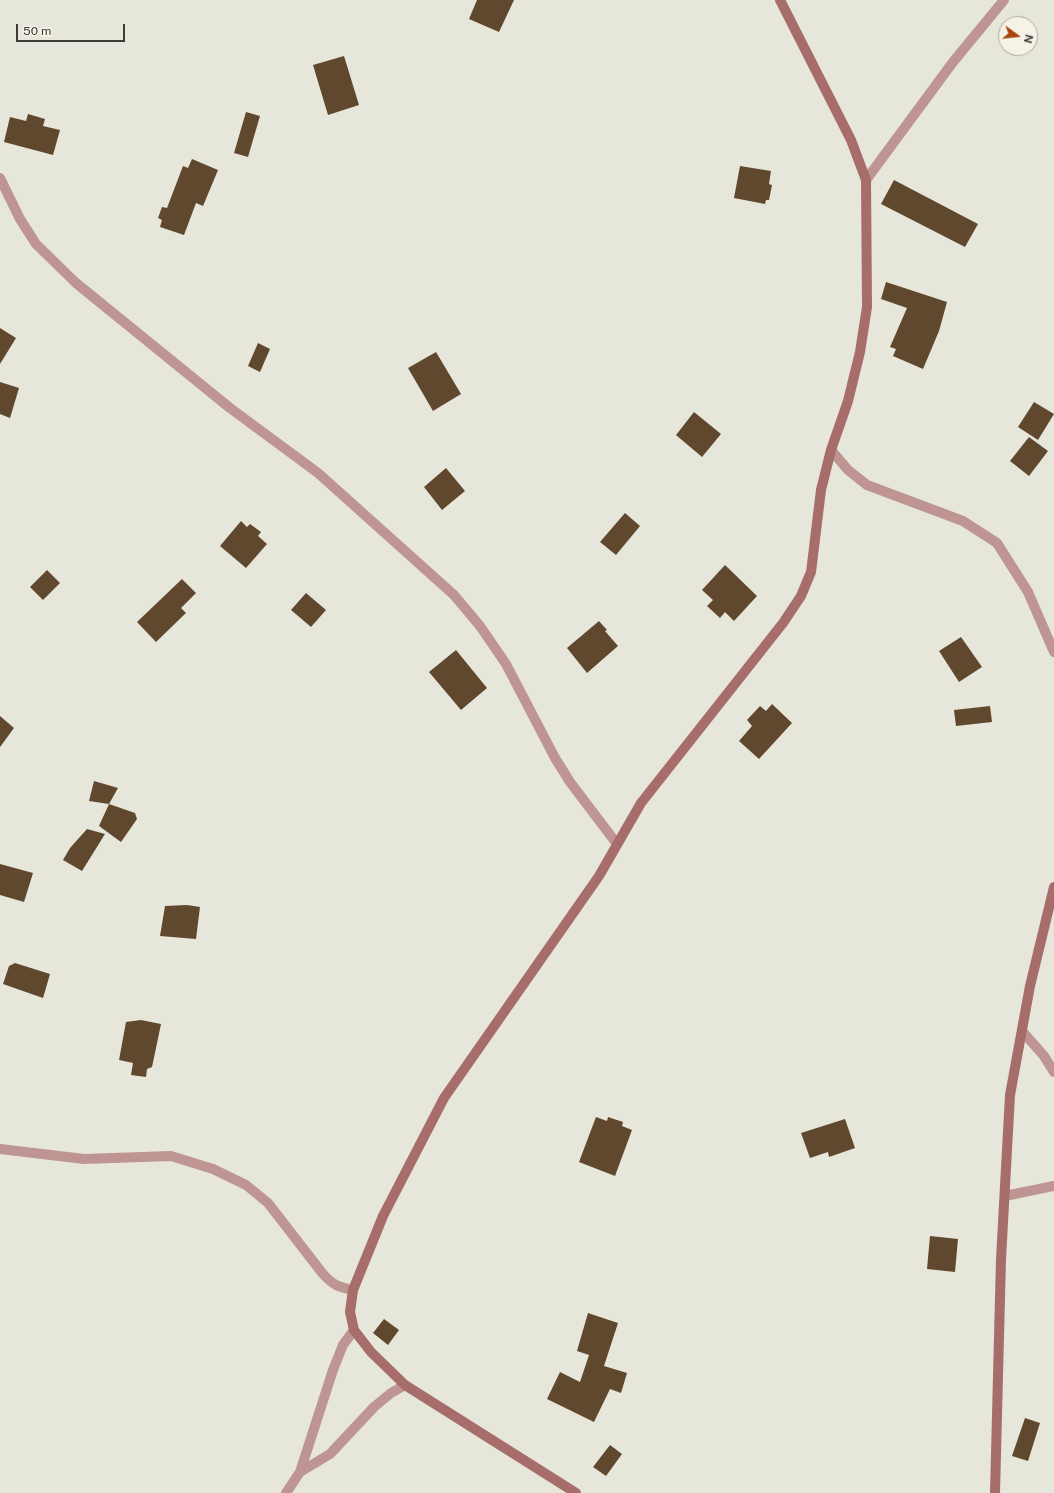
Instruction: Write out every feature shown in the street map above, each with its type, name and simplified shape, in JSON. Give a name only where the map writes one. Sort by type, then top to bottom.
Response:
[{"type":"street","points":[[576,1493],[405,1385],[371,1352],[354,1330],[350,1312],[353,1290],[383,1216],[444,1098],[599,876],[641,803],[783,623],[801,596],[811,572],[821,490],[831,450],[848,402],[860,352],[867,307],[866,180],[851,140],[780,0]]},
{"type":"street","points":[[866,180],[953,62],[1004,0]]},
{"type":"street","points":[[0,178],[20,219],[36,244],[76,283],[230,408],[318,473],[454,595],[480,626],[506,664],[555,758],[570,782],[617,844]]},
{"type":"street","points":[[831,450],[848,470],[867,485],[963,522],[997,543],[1028,592],[1054,652]]},
{"type":"street","points":[[995,1493],[1001,1259],[1010,1095],[1030,986],[1054,888]]},
{"type":"street","points":[[1022,1031],[1044,1056],[1054,1072]]},
{"type":"street","points":[[0,1149],[84,1159],[171,1156],[213,1169],[246,1186],[268,1204],[332,1284],[341,1288],[353,1290]]},
{"type":"street","points":[[1005,1196],[1054,1186]]},
{"type":"street","points":[[286,1493],[300,1472],[332,1370],[343,1345],[354,1330]]},
{"type":"street","points":[[300,1472],[330,1454],[374,1407],[391,1393],[405,1385]]},
{"type":"building","points":[[477,0],[514,0],[499,32],[469,19]]},
{"type":"building","points":[[344,56],[359,105],[328,115],[313,65]]},
{"type":"building","points":[[246,112],[260,116],[248,157],[234,153]]},
{"type":"building","points":[[28,114],[45,119],[43,126],[60,130],[53,155],[4,142],[10,117],[26,121]]},
{"type":"building","points":[[192,159],[218,170],[203,206],[196,203],[184,235],[160,227],[162,220],[158,218],[162,207],[167,208],[183,166],[188,168]]},
{"type":"building","points":[[740,166],[771,171],[769,184],[772,185],[769,200],[766,200],[765,204],[734,198]]},
{"type":"building","points":[[894,180],[978,224],[965,247],[881,204]]},
{"type":"building","points":[[886,282],[947,302],[939,331],[923,369],[893,356],[896,349],[890,347],[907,308],[881,299]]},
{"type":"building","points":[[0,328],[16,338],[0,364]]},
{"type":"building","points":[[258,343],[270,349],[260,372],[248,366]]},
{"type":"building","points":[[436,352],[461,394],[433,411],[408,368]]},
{"type":"building","points":[[0,382],[19,388],[10,418],[0,414]]},
{"type":"building","points":[[1034,402],[1054,414],[1038,440],[1018,427]]},
{"type":"building","points":[[694,412],[721,434],[702,457],[676,435]]},
{"type":"building","points":[[1029,437],[1048,451],[1029,476],[1010,461]]},
{"type":"building","points":[[446,468],[465,491],[442,510],[424,487]]},
{"type":"building","points":[[625,513],[640,526],[616,555],[600,542]]},
{"type":"building","points":[[241,521],[247,527],[250,524],[261,532],[258,536],[267,544],[246,568],[220,546]]},
{"type":"building","points":[[725,565],[757,596],[734,621],[725,612],[720,618],[707,606],[713,600],[702,590]]},
{"type":"building","points":[[47,570],[60,583],[43,600],[30,587]]},
{"type":"building","points":[[182,579],[196,593],[181,608],[186,613],[156,642],[137,622]]},
{"type":"building","points":[[306,593],[326,610],[311,627],[291,610]]},
{"type":"building","points":[[599,621],[607,630],[605,631],[618,646],[587,673],[567,648]]},
{"type":"building","points":[[961,637],[982,667],[959,682],[939,651]]},
{"type":"building","points":[[456,650],[487,688],[461,710],[429,672]]},
{"type":"building","points":[[772,704],[792,723],[759,759],[739,741],[752,726],[747,720],[760,706],[766,711]]},
{"type":"building","points":[[990,706],[992,722],[956,726],[954,710]]},
{"type":"building","points":[[0,716],[14,728],[0,747]]},
{"type":"building","points":[[94,781],[118,788],[109,804],[89,801]]},
{"type":"building","points":[[109,804],[135,813],[137,819],[121,842],[99,826]]},
{"type":"building","points":[[87,829],[105,834],[82,871],[63,860],[70,848]]},
{"type":"building","points":[[0,864],[33,873],[24,902],[0,895]]},
{"type":"building","points":[[187,905],[200,907],[196,939],[160,936],[165,906]]},
{"type":"building","points":[[15,963],[50,974],[43,998],[3,984],[9,966]]},
{"type":"building","points":[[141,1020],[161,1024],[152,1067],[147,1069],[146,1077],[131,1075],[133,1063],[119,1060],[126,1022]]},
{"type":"building","points":[[596,1117],[607,1121],[608,1117],[623,1122],[622,1126],[632,1130],[615,1176],[579,1162]]},
{"type":"building","points":[[845,1119],[855,1148],[829,1157],[828,1152],[810,1158],[801,1133]]},
{"type":"building","points":[[930,1236],[958,1239],[955,1272],[927,1269]]},
{"type":"building","points":[[588,1313],[618,1323],[604,1366],[627,1373],[621,1393],[610,1389],[594,1422],[547,1399],[560,1372],[580,1382],[589,1355],[577,1351]]},
{"type":"building","points":[[384,1319],[399,1330],[388,1345],[373,1333]]},
{"type":"building","points":[[1025,1418],[1040,1423],[1028,1461],[1012,1456]]},
{"type":"building","points":[[610,1445],[622,1454],[606,1476],[593,1467]]}]
